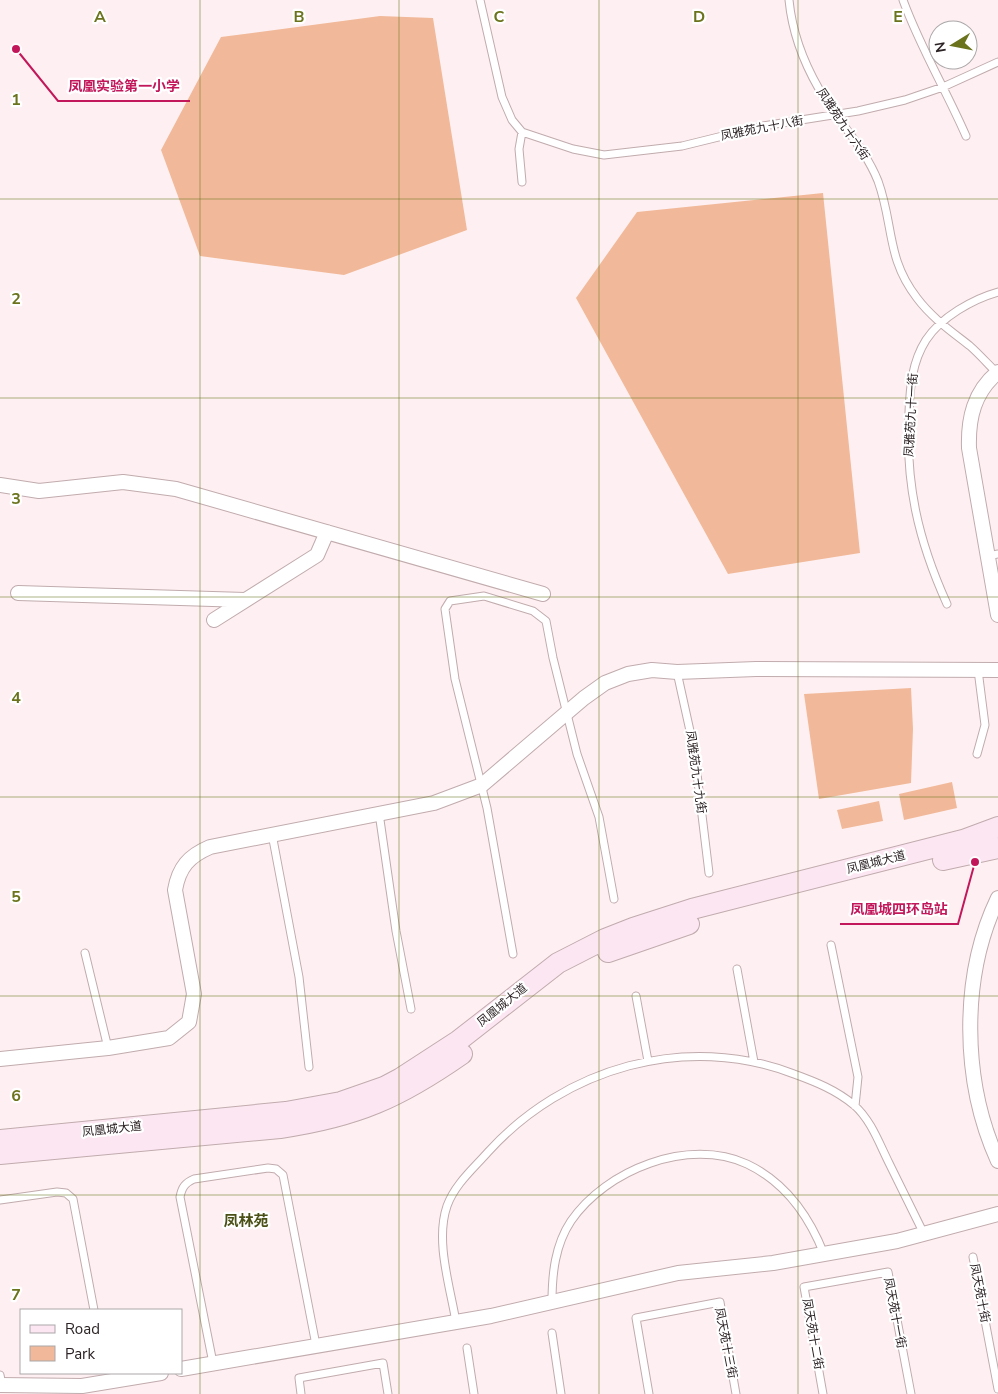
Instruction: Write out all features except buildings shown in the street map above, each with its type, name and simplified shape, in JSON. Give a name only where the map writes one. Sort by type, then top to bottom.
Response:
[{"type":"main road","name":"凤凰城大道","points":[[0,1140],[286,1112],[348,1100],[384,1087],[401,1078],[458,1041],[558,963],[626,930],[702,907],[963,840],[998,827]]},
{"type":"main road","name":"凤凰城大道","points":[[0,1154],[280,1128],[323,1122],[354,1113],[384,1101],[432,1076],[463,1054],[551,984],[580,965],[615,949],[685,925],[998,848]]},
{"type":"street","points":[[997,372],[982,388],[973,407],[968,427],[969,448],[993,555],[998,616]]},
{"type":"street","points":[[0,485],[39,491],[68,490],[96,483],[150,484],[176,489],[543,594]]},
{"type":"street","points":[[214,620],[317,555],[327,532]]},
{"type":"street","points":[[18,593],[245,600]]},
{"type":"street","points":[[0,1059],[108,1048],[169,1038],[189,1022],[194,994],[175,890],[178,875],[185,862],[196,852],[210,847],[272,834],[434,803],[482,785],[605,683],[628,674],[652,670],[677,672],[756,669],[998,670]]},
{"type":"street","points":[[998,898],[987,926],[976,974],[971,1012],[971,1041],[978,1099],[998,1161]]},
{"type":"street","points":[[182,1369],[456,1322],[678,1273],[773,1264],[924,1234],[998,1214]]},
{"type":"street","points":[[1,1382],[55,1387],[107,1378],[150,1374]]},
{"type":"lane","points":[[480,0],[502,97],[512,120],[522,132],[519,149],[522,182]]},
{"type":"lane","name":"凤雅苑九十六街","points":[[789,0],[795,33],[819,90],[867,157],[877,180],[885,204],[891,243],[899,271],[917,298],[940,324],[970,347],[997,372]]},
{"type":"lane","points":[[903,0],[927,58],[966,136]]},
{"type":"lane","name":"凤雅苑九十八街","points":[[522,132],[573,149],[604,155],[682,146],[763,126],[837,115],[905,100],[942,87],[998,62]]},
{"type":"lane","name":"凤雅苑九十一街","points":[[947,604],[930,566],[918,526],[910,485],[907,443],[913,367],[927,339],[940,324],[980,297],[998,292]]},
{"type":"lane","points":[[513,954],[482,785],[455,679],[445,610],[450,601],[484,596],[534,611],[542,615],[546,620],[553,658],[577,754],[599,817],[614,899]]},
{"type":"lane","points":[[977,754],[985,725],[978,670]]},
{"type":"lane","name":"凤雅苑九十九街","points":[[677,672],[686,703],[694,749],[709,873]]},
{"type":"lane","points":[[379,812],[389,892],[412,1009]]},
{"type":"lane","points":[[272,834],[299,977],[309,1067]]},
{"type":"lane","points":[[831,944],[858,1077],[855,1106]]},
{"type":"lane","points":[[85,953],[108,1048]]},
{"type":"lane","points":[[737,969],[754,1062]]},
{"type":"lane","points":[[636,996],[648,1061]]},
{"type":"lane","points":[[456,1322],[443,1231],[447,1206],[459,1183],[505,1134],[536,1108],[571,1087],[593,1077],[648,1061],[683,1057],[710,1057],[754,1062],[784,1070],[836,1091],[855,1106],[871,1126],[924,1234]]},
{"type":"lane","points":[[552,1302],[552,1274],[559,1247],[571,1222],[587,1201],[609,1182],[634,1168],[661,1160],[689,1156],[718,1157],[745,1164],[760,1172],[786,1192],[802,1210],[815,1231],[824,1254]]},
{"type":"lane","points":[[213,1363],[180,1197],[182,1189],[187,1182],[194,1179],[268,1168],[276,1169],[283,1174],[316,1345]]},
{"type":"lane","points":[[0,1200],[58,1192],[66,1193],[73,1198],[94,1309]]},
{"type":"lane","name":"凤天苑十街","points":[[973,1257],[998,1389]]},
{"type":"lane","name":"凤天苑十一街","points":[[846,1280],[888,1272],[911,1394]]},
{"type":"lane","name":"凤天苑十二街","points":[[823,1394],[804,1287],[846,1280]]},
{"type":"lane","name":"凤天苑十三街","points":[[649,1394],[636,1318],[720,1302],[736,1394]]},
{"type":"lane","points":[[552,1333],[562,1394]]},
{"type":"lane","points":[[467,1348],[474,1394]]},
{"type":"lane","points":[[301,1394],[299,1378],[383,1363],[388,1394]]},
{"type":"green space","points":[[380,16],[433,18],[467,230],[344,275],[200,256],[161,150],[221,37]]},
{"type":"green space","points":[[823,193],[860,553],[728,574],[576,298],[637,212]]},
{"type":"green space","points":[[911,688],[913,729],[911,783],[819,799],[804,694]]},
{"type":"green space","points":[[952,782],[957,808],[904,820],[899,794]]},
{"type":"green space","points":[[879,801],[883,821],[842,829],[837,810]]},
{"type":"place","name":"凤凰实验第一小学","points":[[16,49]]},
{"type":"place","name":"凤凰城四环岛站","points":[[975,862]]},
{"type":"district","name":"凤林苑","points":[[246,1221]]}]
